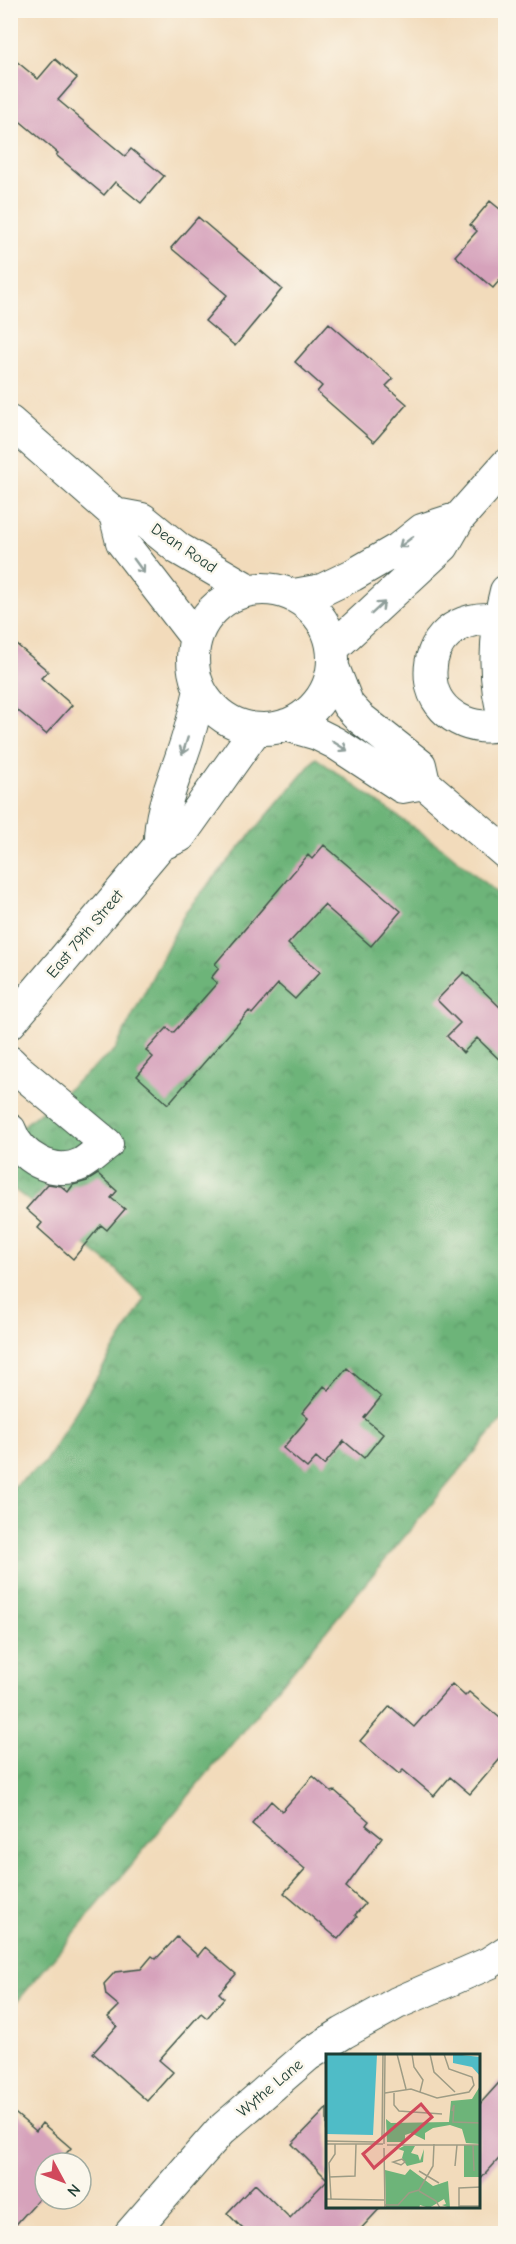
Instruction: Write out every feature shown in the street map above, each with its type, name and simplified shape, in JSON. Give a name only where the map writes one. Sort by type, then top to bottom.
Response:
[{"type":"street","name":"Dean Road","points":[[10,422],[115,514],[142,519],[179,549],[249,590]]},
{"type":"street","points":[[271,727],[300,719],[312,709],[323,696],[334,657],[443,546],[459,518],[506,465]]},
{"type":"street","points":[[115,514],[122,542],[196,638]]},
{"type":"street","points":[[294,595],[322,590],[398,549],[422,530],[459,518]]},
{"type":"street","points":[[424,783],[402,787],[335,743],[317,734],[235,723],[217,712],[200,690],[193,657],[196,638],[210,613],[234,595],[249,590],[272,589],[294,595],[310,606],[321,619],[348,705],[368,725],[420,765],[424,783],[506,853]]},
{"type":"street","points":[[502,605],[496,646],[496,673],[498,695],[505,724],[484,728],[459,721],[438,701],[431,682],[431,661],[440,641],[451,629],[485,618],[502,605]]},
{"type":"street","points":[[160,845],[159,828],[163,811],[193,722],[200,690]]},
{"type":"street","name":"East 79th Street","points":[[10,1023],[160,845],[180,836],[271,727]]},
{"type":"street","points":[[10,1062],[107,1144],[81,1164],[59,1169],[33,1159],[14,1141],[10,1130]]},
{"type":"street","name":"Wythe Lane","points":[[130,2234],[220,2131],[308,2055],[397,2003],[489,1963],[506,1952]]},
{"type":"green space","points":[[316,758],[448,852],[505,900],[505,1416],[11,2009],[11,1489],[45,1462],[145,1299],[116,1269],[11,1187],[11,1136],[115,1050],[186,911]]},
{"type":"building","points":[[10,56],[38,79],[55,59],[77,78],[58,100],[125,156],[131,149],[164,176],[141,203],[115,182],[104,195],[10,113]]},
{"type":"building","points":[[490,201],[506,214],[506,273],[493,288],[455,256],[477,231],[470,225]]},
{"type":"building","points":[[198,217],[282,289],[235,346],[205,321],[227,295],[171,248]]},
{"type":"building","points":[[329,323],[393,379],[386,386],[407,404],[374,442],[317,392],[322,386],[295,362]]},
{"type":"building","points":[[10,639],[48,671],[41,678],[72,705],[46,734],[10,704]]},
{"type":"building","points":[[324,845],[401,911],[371,946],[324,905],[288,944],[320,972],[295,999],[278,984],[252,1014],[249,1011],[168,1104],[137,1076],[153,1057],[146,1051],[167,1028],[173,1033],[217,983],[211,978],[219,968],[215,964],[308,855],[312,859]]},
{"type":"building","points":[[464,972],[506,1013],[506,1066],[477,1038],[463,1053],[447,1036],[460,1023],[437,1000]]},
{"type":"building","points":[[98,1174],[117,1191],[111,1198],[125,1209],[107,1230],[101,1225],[73,1259],[38,1228],[42,1223],[26,1209],[48,1184],[61,1186],[68,1192],[73,1185],[87,1181]]},
{"type":"building","points":[[347,1368],[381,1397],[364,1418],[383,1434],[364,1458],[344,1441],[324,1465],[316,1458],[307,1468],[283,1448],[308,1418],[302,1413],[324,1386],[329,1390]]},
{"type":"building","points":[[452,1684],[465,1696],[469,1692],[506,1723],[506,1752],[470,1794],[450,1777],[434,1796],[403,1770],[399,1774],[360,1741],[390,1706],[414,1727]]},
{"type":"building","points":[[313,1776],[331,1792],[335,1791],[369,1821],[366,1825],[382,1838],[346,1887],[365,1904],[338,1939],[284,1893],[305,1869],[252,1824],[271,1801],[282,1811]]},
{"type":"building","points":[[177,1937],[198,1956],[205,1947],[236,1974],[219,1993],[224,1998],[207,2018],[201,2013],[159,2060],[173,2072],[147,2101],[93,2053],[117,2026],[108,2017],[119,2006],[106,1995],[104,1984],[115,1972],[141,1969],[152,1956],[156,1959]]},
{"type":"building","points":[[506,2075],[506,2151],[480,2180],[480,2104]]},
{"type":"building","points":[[10,2109],[36,2131],[42,2123],[71,2148],[68,2151],[33,2151],[33,2205],[10,2231]]},
{"type":"building","points":[[326,2109],[326,2178],[292,2144]]},
{"type":"building","points":[[326,2181],[326,2208],[380,2208],[356,2234],[248,2234],[227,2213],[255,2184],[290,2218]]}]
